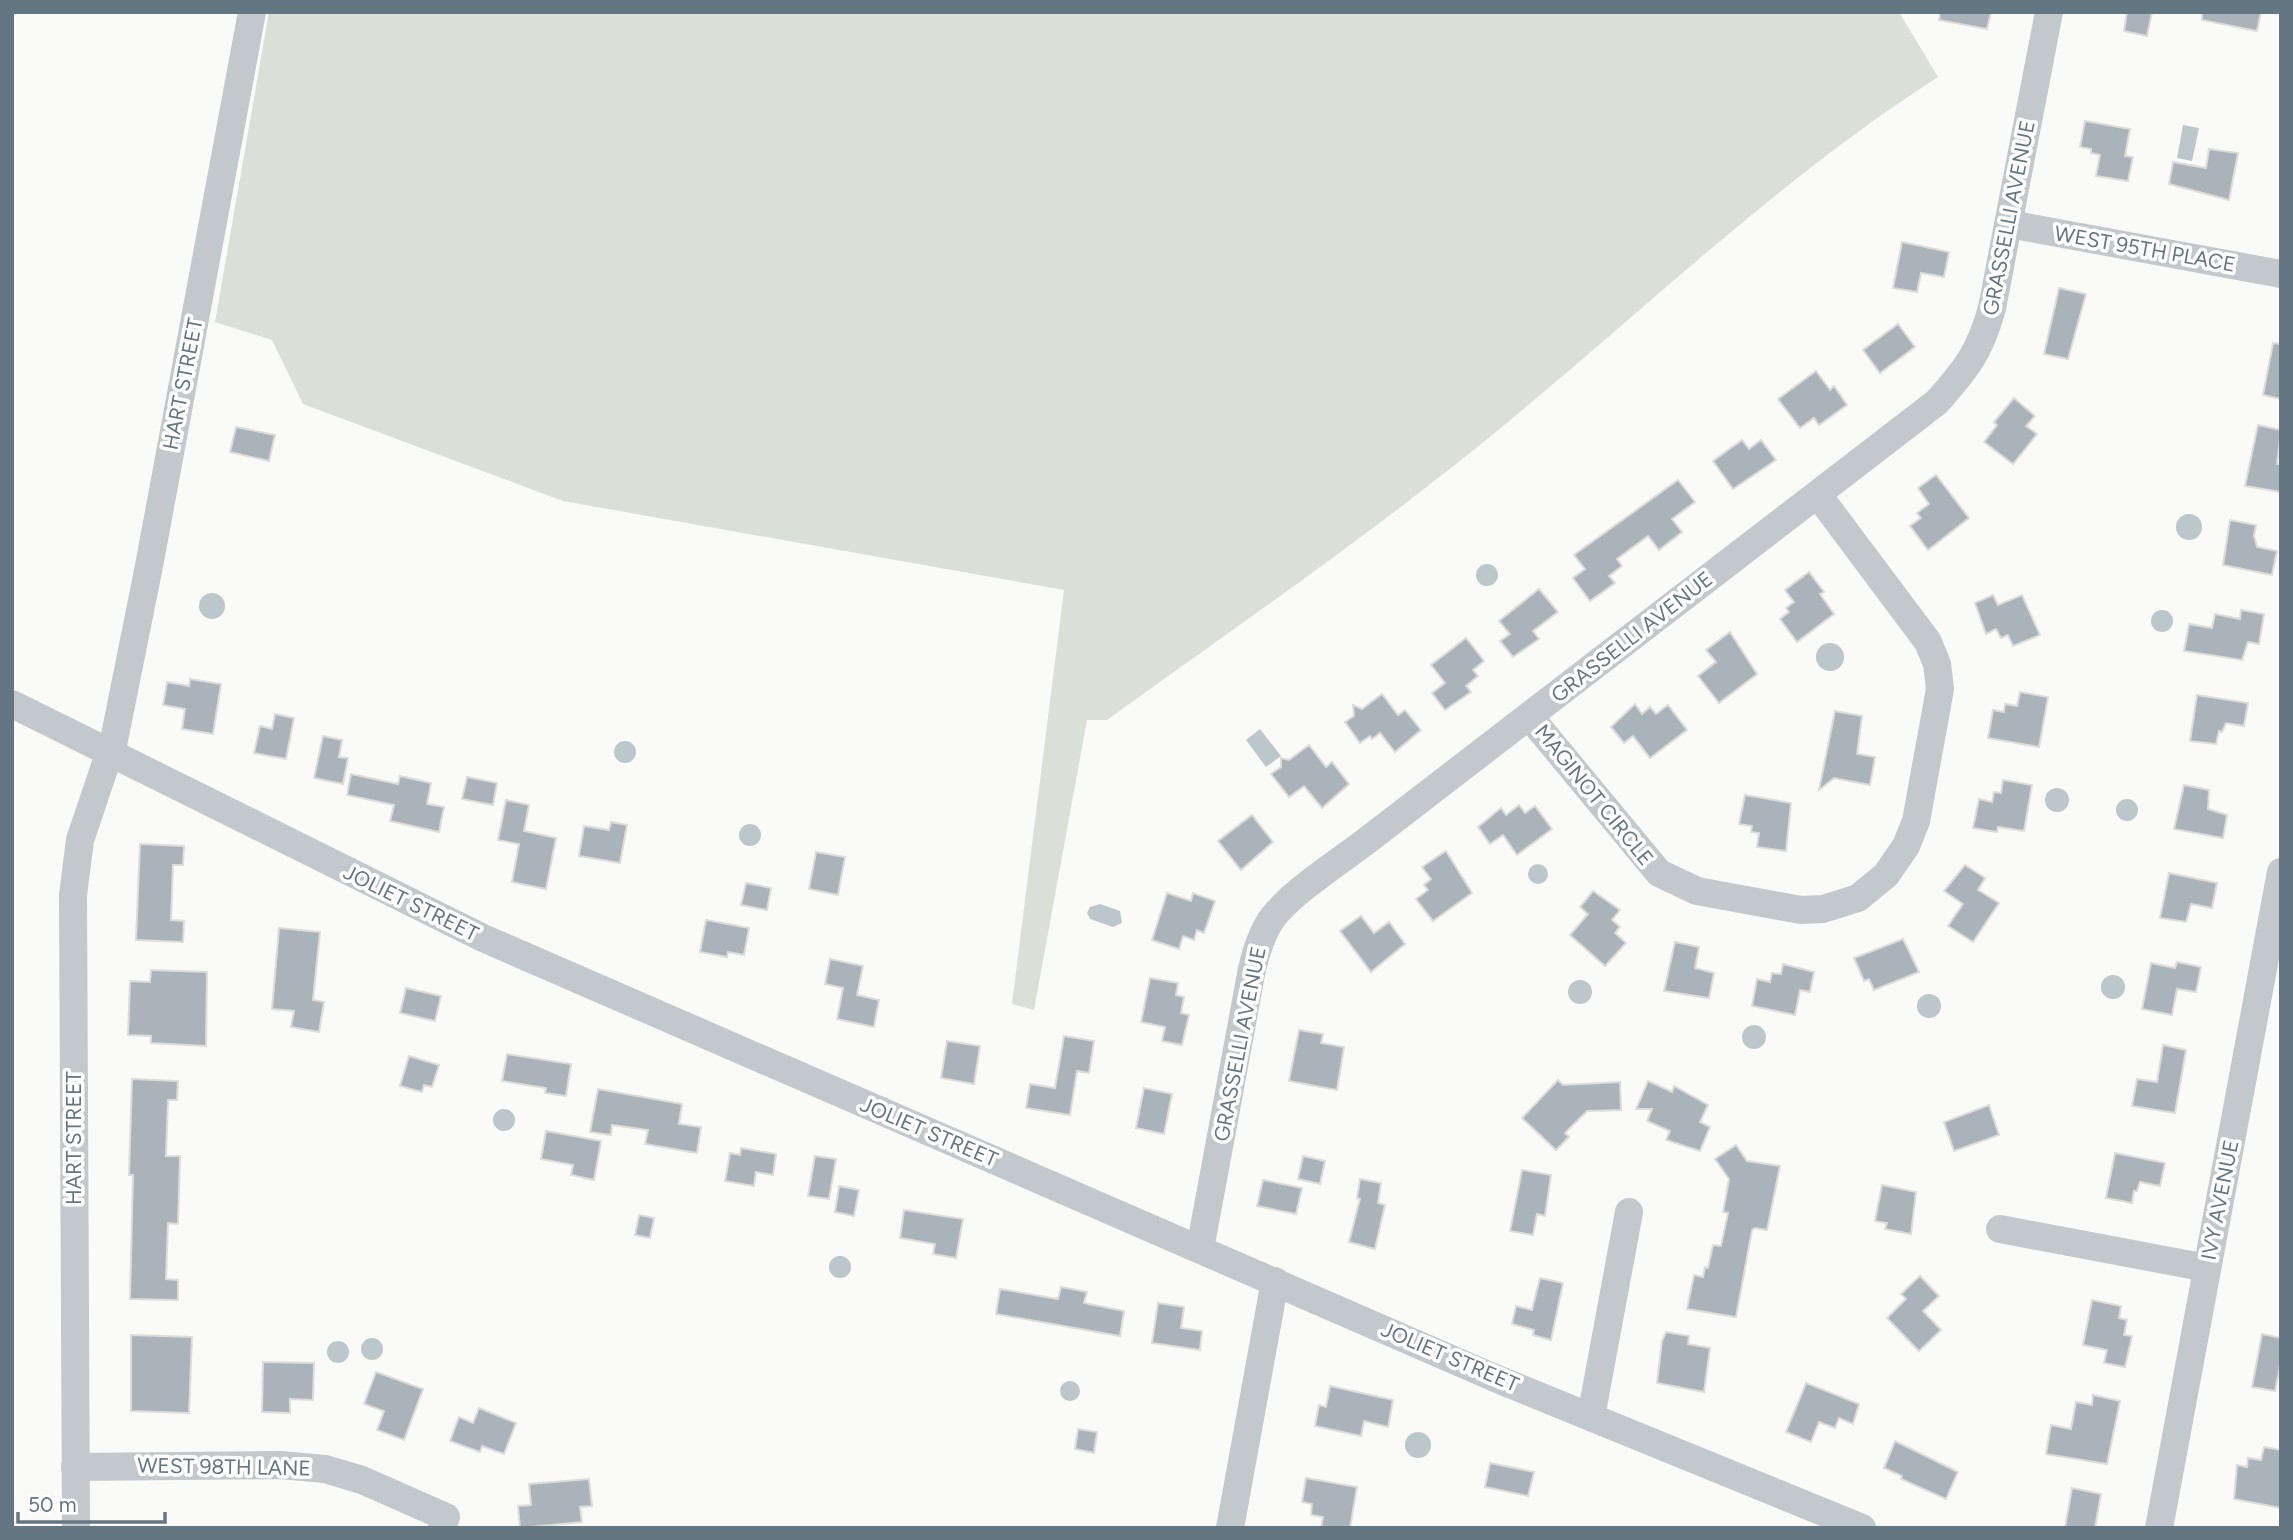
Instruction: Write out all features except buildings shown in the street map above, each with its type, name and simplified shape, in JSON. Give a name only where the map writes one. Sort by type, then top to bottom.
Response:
[{"type":"street","name":"HART STREET","points":[[76,1528],[74,887],[86,820],[110,754],[154,540],[252,12]]},
{"type":"street","name":"GRASSELLI AVENUE","points":[[1200,1249],[1252,969],[1259,942],[1270,921],[1284,905],[1937,402],[1971,364],[1987,325],[2049,12]]},
{"type":"street","name":"WEST 95TH PLACE","points":[[2009,224],[2281,274]]},
{"type":"street","name":"MAGINOT CIRCLE","points":[[1529,716],[1639,850],[1659,873],[1671,880],[1697,891],[1801,910],[1823,909],[1857,898],[1886,875],[1911,834],[1938,714],[1940,689],[1937,664],[1928,642],[1818,495]]},
{"type":"street","name":"JOLIET STREET","points":[[12,704],[483,938],[1591,1417],[1862,1528]]},
{"type":"street","name":"IVY AVENUE","points":[[2159,1528],[2281,872]]},
{"type":"street","points":[[1591,1417],[1629,1212]]},
{"type":"street","points":[[2000,1229],[2207,1268]]},
{"type":"street","points":[[1230,1528],[1275,1281]]},
{"type":"street","name":"WEST 98TH LANE","points":[[75,1466],[281,1465],[325,1468],[362,1480],[444,1522]]},
{"type":"shaded area","points":[[269,12],[1899,12],[1938,77],[1812,166],[1516,415],[1371,530],[1107,720],[1087,720],[1034,1010],[1012,1004],[1064,590],[563,501],[303,404],[272,340],[215,322]]},
{"type":"shaded area","points":[[2183,125],[2199,128],[2192,161],[2177,158]]},
{"type":"shaded area","points":[[2189,514],[2198,518],[2202,527],[2198,536],[2189,540],[2180,536],[2176,527],[2180,518]]},
{"type":"shaded area","points":[[1487,564],[1495,567],[1498,575],[1495,583],[1487,586],[1479,583],[1476,575],[1479,567]]},
{"type":"shaded area","points":[[212,593],[221,597],[225,606],[221,615],[212,619],[203,615],[199,606],[203,597]]},
{"type":"shaded area","points":[[2162,610],[2170,613],[2173,621],[2170,629],[2162,632],[2154,629],[2151,621],[2154,613]]},
{"type":"shaded area","points":[[1830,643],[1840,647],[1844,657],[1840,667],[1830,671],[1820,667],[1816,657],[1820,647]]},
{"type":"shaded area","points":[[1260,729],[1281,756],[1266,767],[1246,740]]},
{"type":"shaded area","points":[[625,741],[633,744],[636,752],[633,760],[625,763],[617,760],[614,752],[617,744]]},
{"type":"shaded area","points":[[2057,788],[2068,795],[2069,800],[2062,811],[2057,812],[2046,805],[2045,800],[2052,789]]},
{"type":"shaded area","points":[[2127,799],[2135,802],[2138,810],[2135,818],[2127,821],[2119,818],[2116,810],[2119,802]]},
{"type":"shaded area","points":[[746,824],[754,824],[761,831],[761,839],[754,846],[746,846],[739,839],[739,831]]},
{"type":"shaded area","points":[[1534,864],[1542,864],[1548,874],[1542,884],[1534,884],[1528,878],[1528,870]]},
{"type":"shaded area","points":[[1100,904],[1120,911],[1122,923],[1113,927],[1090,919],[1087,913],[1090,907]]},
{"type":"shaded area","points":[[2108,975],[2118,975],[2125,982],[2125,992],[2118,999],[2108,999],[2101,992],[2101,982]]},
{"type":"shaded area","points":[[1580,980],[1588,984],[1592,992],[1588,1000],[1580,1004],[1572,1000],[1568,992],[1572,984]]},
{"type":"shaded area","points":[[1924,994],[1934,994],[1941,1001],[1941,1011],[1934,1018],[1924,1018],[1917,1011],[1917,1001]]},
{"type":"shaded area","points":[[1754,1025],[1763,1028],[1766,1037],[1763,1046],[1754,1049],[1745,1046],[1742,1037],[1745,1028]]},
{"type":"shaded area","points":[[500,1109],[508,1109],[515,1116],[515,1124],[508,1131],[500,1131],[493,1124],[493,1116]]},
{"type":"shaded area","points":[[840,1256],[848,1259],[851,1267],[848,1275],[840,1278],[832,1275],[829,1267],[832,1259]]},
{"type":"shaded area","points":[[372,1338],[380,1341],[383,1349],[380,1357],[372,1360],[364,1357],[361,1349],[364,1341]]},
{"type":"shaded area","points":[[338,1341],[348,1348],[349,1352],[342,1362],[338,1363],[328,1356],[327,1352],[334,1342]]},
{"type":"shaded area","points":[[1066,1381],[1074,1381],[1080,1391],[1074,1401],[1066,1401],[1060,1395],[1060,1387]]},
{"type":"shaded area","points":[[1418,1432],[1427,1436],[1431,1445],[1427,1454],[1418,1458],[1409,1454],[1405,1445],[1409,1436]]}]
